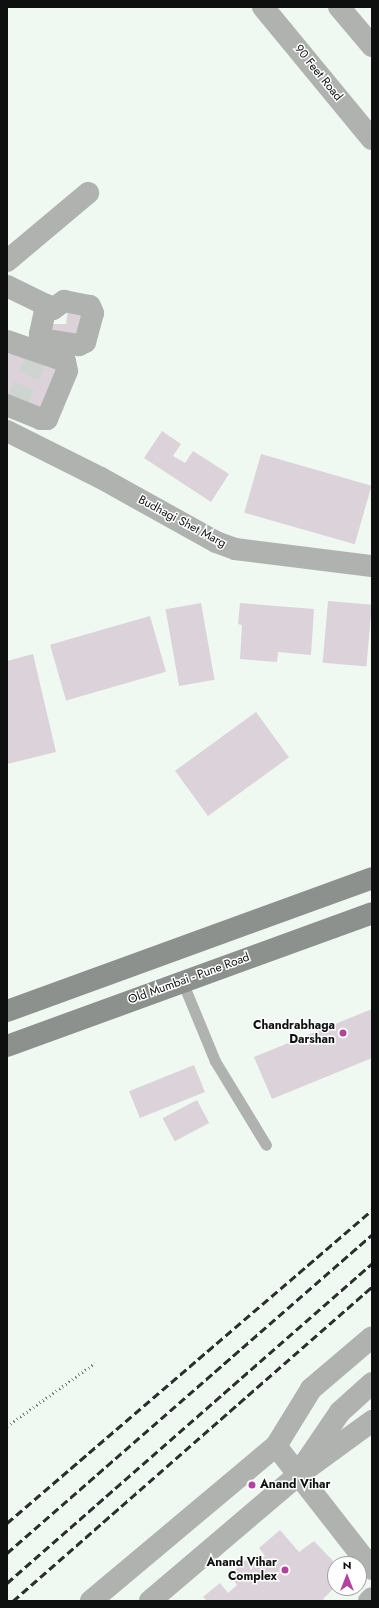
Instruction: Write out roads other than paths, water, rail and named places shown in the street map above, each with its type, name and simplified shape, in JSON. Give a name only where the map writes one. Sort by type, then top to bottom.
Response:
[{"type":"main road","points":[[7,1011],[372,878]]},
{"type":"main road","name":"Old Mumbai - Pune Road","points":[[7,1046],[372,913]]},
{"type":"main road","points":[[144,960],[155,991]]},
{"type":"street","name":"90 Feet Road","points":[[263,7],[372,139]]},
{"type":"street","points":[[339,7],[372,46]]},
{"type":"street","points":[[7,261],[88,193]]},
{"type":"street","points":[[7,286],[46,305]]},
{"type":"street","points":[[7,341],[39,354],[65,361],[67,371],[47,419],[41,419],[12,406]]},
{"type":"street","name":"Budhagi Shet Marg","points":[[7,431],[102,478],[216,542],[236,549],[372,566]]},
{"type":"street","points":[[91,1601],[276,1446],[311,1389],[372,1338]]},
{"type":"street","points":[[298,1475],[340,1412],[372,1383]]},
{"type":"street","points":[[150,1601],[298,1475],[372,1421]]},
{"type":"street","points":[[276,1446],[372,1569]]},
{"type":"street","points":[[369,1601],[372,1598]]},
{"type":"lane","points":[[182,981],[215,1061],[266,1145]]},
{"type":"tunnel","points":[[15,406],[38,356]]},
{"type":"railway","points":[[7,1523],[372,1210]]},
{"type":"railway","points":[[7,1553],[372,1235]]},
{"type":"railway","points":[[7,1583],[372,1263]]},
{"type":"railway","points":[[13,1601],[372,1287]]},
{"type":"place","name":"Chandrabhaga Darshan","points":[[343,1033]]},
{"type":"place","name":"Anand Vihar","points":[[252,1485]]},
{"type":"place","name":"Anand Vihar Complex","points":[[285,1570]]}]
